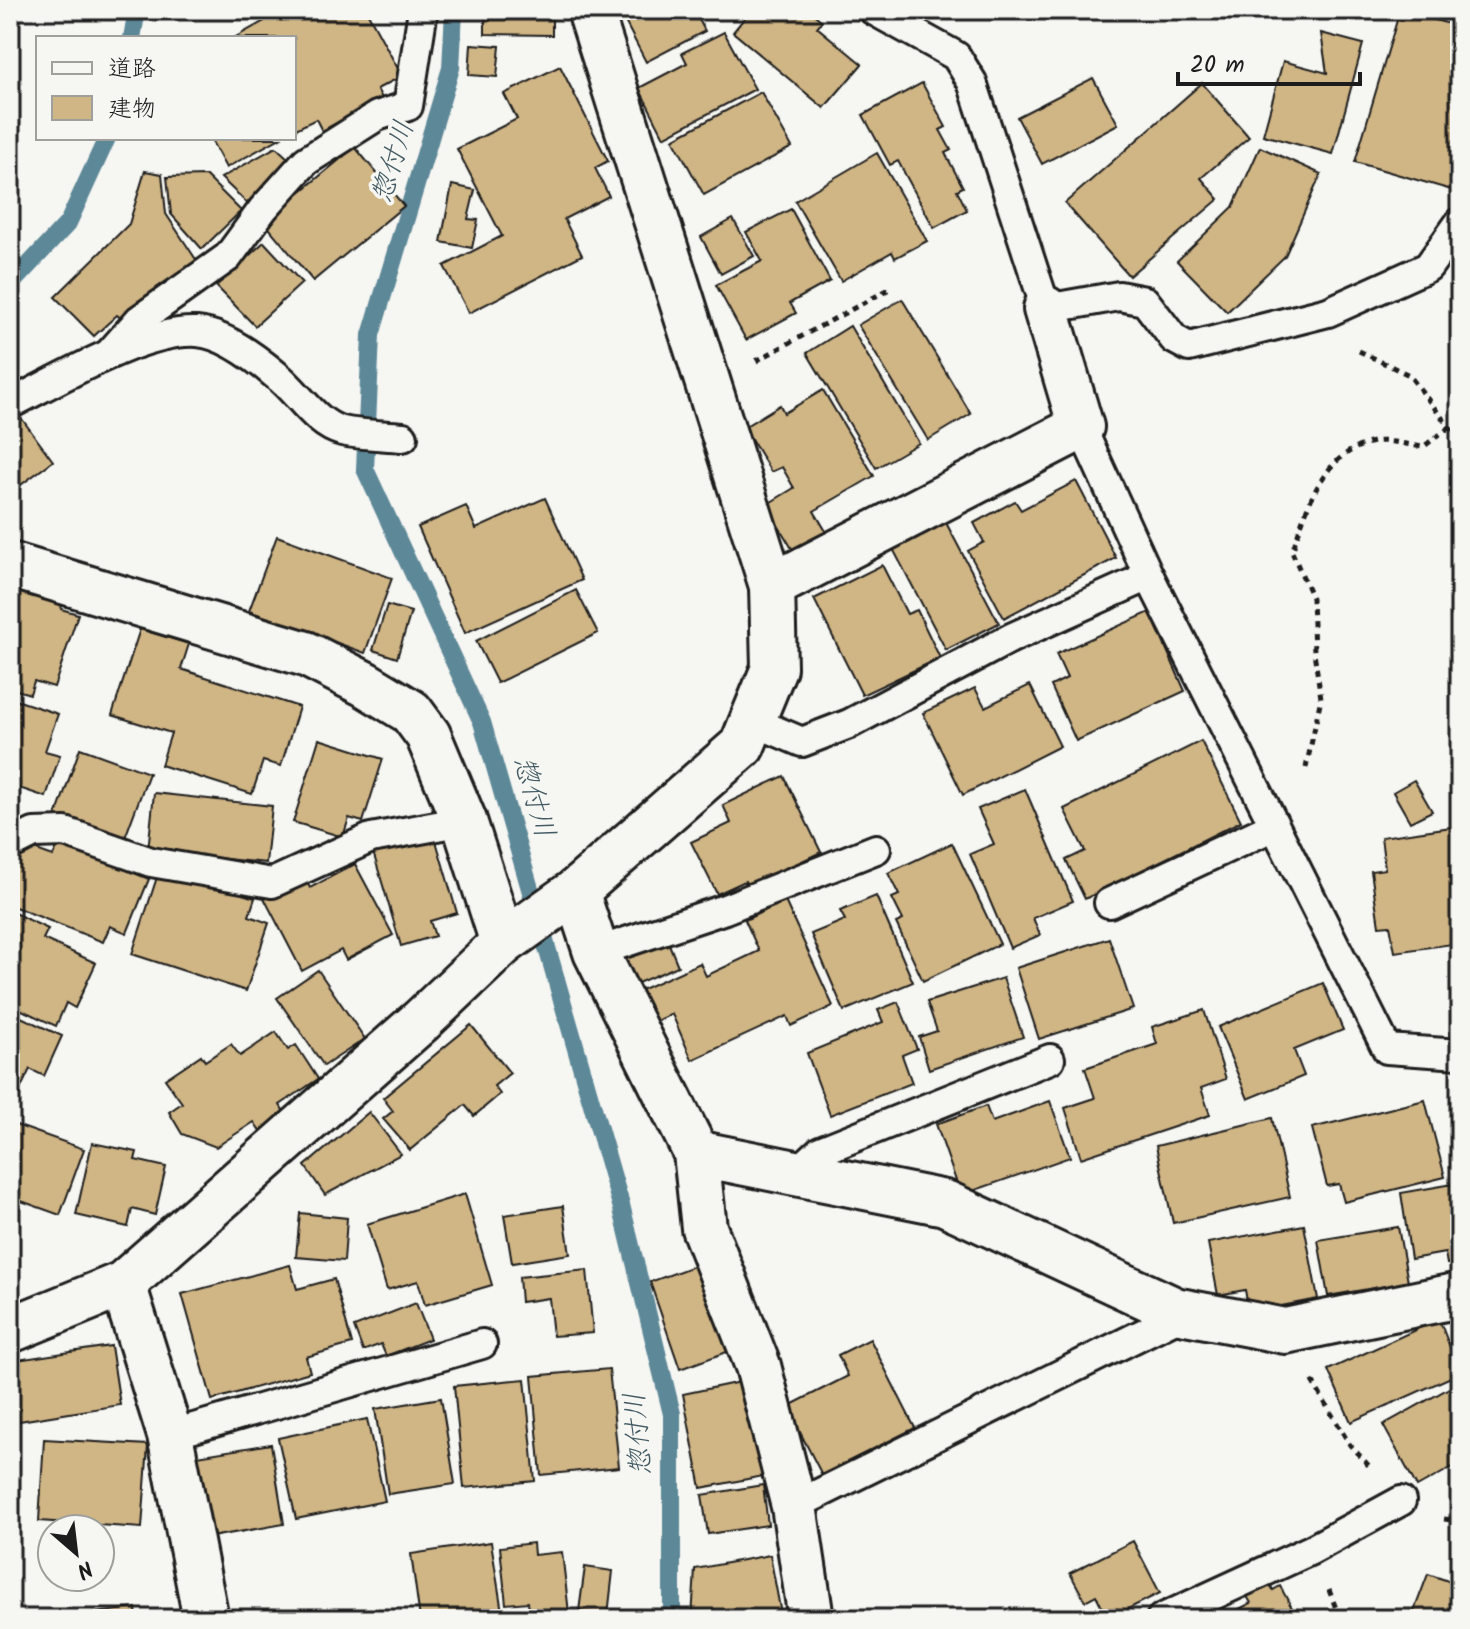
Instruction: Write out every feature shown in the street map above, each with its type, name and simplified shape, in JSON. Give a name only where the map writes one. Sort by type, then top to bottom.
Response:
[{"type":"street","points":[[10,1330],[123,1284],[410,1031],[510,938],[571,894],[742,746],[774,668],[772,586],[590,10]]},
{"type":"street","points":[[772,586],[1081,427],[1046,309]]},
{"type":"street","points":[[10,565],[306,654],[411,712],[428,735],[510,938]]},
{"type":"street","points":[[571,894],[596,952],[696,1153],[704,1228],[758,1366],[794,1506],[811,1619]]},
{"type":"street","points":[[696,1153],[945,1203],[1175,1310],[1285,1331],[1460,1295]]},
{"type":"street","points":[[123,1284],[170,1435],[206,1619]]},
{"type":"lane","points":[[109,354],[139,320],[228,257],[263,209],[306,161],[377,116],[408,106],[423,10]]},
{"type":"lane","points":[[873,10],[956,56],[972,82],[1046,309],[1119,296],[1145,301],[1174,339],[1189,347],[1328,312],[1428,267],[1460,222]]},
{"type":"lane","points":[[10,404],[109,354],[165,336],[199,332],[239,347],[279,377],[339,431],[403,437]]},
{"type":"lane","points":[[1081,427],[1149,576],[1387,1049],[1460,1054]]},
{"type":"lane","points":[[752,721],[802,742],[849,724],[1011,638],[1149,576]]},
{"type":"lane","points":[[10,845],[34,833],[65,832],[151,862],[272,883],[371,838],[464,821]]},
{"type":"lane","points":[[1109,903],[1274,826]]},
{"type":"lane","points":[[596,952],[725,909],[876,849]]},
{"type":"lane","points":[[795,1174],[820,1151],[1050,1059]]},
{"type":"lane","points":[[794,1506],[1187,1312]]},
{"type":"lane","points":[[170,1435],[482,1344]]},
{"type":"lane","points":[[1161,1619],[1311,1550],[1401,1501]]},
{"type":"path","points":[[710,387],[893,287]]},
{"type":"path","points":[[1277,327],[1318,342],[1366,352],[1409,375],[1460,441]]},
{"type":"path","points":[[1306,768],[1321,698],[1314,652],[1312,598],[1292,552],[1309,501],[1338,456],[1375,441],[1423,447],[1450,427]]},
{"type":"path","points":[[1285,1331],[1350,1445],[1401,1501],[1438,1518],[1460,1521]]},
{"type":"building","points":[[284,10],[366,10],[402,76],[377,89],[382,98],[322,131],[316,119],[296,129],[296,36],[238,36]]},
{"type":"building","points":[[485,10],[552,10],[552,35],[485,34]]},
{"type":"building","points":[[619,10],[694,10],[705,31],[646,62]]},
{"type":"building","points":[[739,10],[809,10],[822,21],[817,27],[862,64],[824,108],[733,32],[746,16]]},
{"type":"building","points":[[1400,10],[1460,27],[1460,174],[1455,191],[1355,162]]},
{"type":"building","points":[[724,32],[755,89],[664,137],[639,88],[687,63],[682,53]]},
{"type":"building","points":[[1321,33],[1363,44],[1333,154],[1263,135],[1283,61],[1327,73]]},
{"type":"building","points":[[471,44],[500,46],[497,77],[469,75]]},
{"type":"building","points":[[560,66],[608,161],[595,168],[609,196],[564,219],[582,255],[469,313],[444,266],[502,236],[457,149],[517,119],[504,94]]},
{"type":"building","points":[[1093,78],[1118,124],[1042,164],[1017,117]]},
{"type":"building","points":[[922,83],[946,127],[940,130],[951,150],[945,153],[963,187],[957,190],[967,210],[934,228],[898,161],[890,165],[863,115]]},
{"type":"building","points":[[1202,83],[1249,137],[1201,178],[1219,199],[1129,276],[1065,203]]},
{"type":"building","points":[[761,92],[792,147],[704,195],[673,139]]},
{"type":"building","points":[[211,140],[276,140],[226,168]]},
{"type":"building","points":[[276,147],[290,160],[247,203],[221,178]]},
{"type":"building","points":[[355,147],[404,206],[313,281],[264,222]]},
{"type":"building","points":[[1260,147],[1321,174],[1285,256],[1227,312],[1177,261],[1233,207]]},
{"type":"building","points":[[877,153],[927,241],[895,258],[892,252],[841,281],[795,201]]},
{"type":"building","points":[[145,171],[162,174],[166,214],[197,261],[122,319],[117,315],[94,336],[55,297],[129,224]]},
{"type":"building","points":[[206,176],[241,211],[202,249],[171,214],[167,177]]},
{"type":"building","points":[[452,185],[475,190],[468,219],[478,220],[472,248],[441,242]]},
{"type":"building","points":[[791,209],[830,281],[790,303],[796,313],[746,340],[716,285],[762,261],[746,232]]},
{"type":"building","points":[[733,219],[754,256],[721,274],[701,237]]},
{"type":"building","points":[[264,242],[302,283],[255,326],[216,286]]},
{"type":"building","points":[[902,299],[971,414],[928,440],[858,325]]},
{"type":"building","points":[[850,326],[919,443],[876,468],[807,353]]},
{"type":"building","points":[[823,390],[874,476],[814,511],[827,533],[794,552],[766,505],[794,488],[782,467],[771,472],[744,427],[780,405],[784,413]]},
{"type":"building","points":[[22,419],[53,461],[10,493],[10,428]]},
{"type":"building","points":[[1076,481],[1116,558],[1004,618],[968,551],[984,542],[974,523],[1015,501],[1021,510]]},
{"type":"building","points":[[545,498],[582,580],[465,633],[418,527],[466,506],[476,529]]},
{"type":"building","points":[[944,519],[999,623],[946,650],[892,547]]},
{"type":"building","points":[[277,536],[392,578],[365,653],[249,611]]},
{"type":"building","points":[[882,565],[907,614],[917,610],[940,658],[862,695],[814,599]]},
{"type":"building","points":[[13,585],[63,601],[61,609],[78,614],[54,687],[34,681],[30,694],[10,688]]},
{"type":"building","points":[[576,590],[598,633],[497,683],[476,641]]},
{"type":"building","points":[[387,605],[411,612],[397,658],[373,650]]},
{"type":"building","points":[[1150,612],[1185,691],[1076,741],[1051,686],[1067,678],[1056,654]]},
{"type":"building","points":[[140,629],[189,644],[181,669],[299,707],[281,766],[263,761],[252,794],[161,765],[171,733],[112,715]]},
{"type":"building","points":[[1030,685],[1060,746],[963,795],[923,713],[975,688],[985,707]]},
{"type":"building","points":[[10,698],[58,714],[45,751],[60,755],[46,797],[10,785]]},
{"type":"building","points":[[319,739],[383,759],[363,822],[349,818],[343,837],[293,822]]},
{"type":"building","points":[[1201,741],[1241,821],[1085,899],[1066,860],[1085,851],[1064,809]]},
{"type":"building","points":[[80,748],[149,773],[123,843],[55,819]]},
{"type":"building","points":[[784,776],[821,852],[748,887],[745,881],[717,894],[691,842],[731,823],[723,805]]},
{"type":"building","points":[[1414,780],[1432,811],[1410,822],[1393,792]]},
{"type":"building","points":[[1025,789],[1073,901],[1033,918],[1040,935],[1010,948],[970,854],[994,844],[978,809]]},
{"type":"building","points":[[154,793],[272,806],[266,863],[148,851]]},
{"type":"building","points":[[1452,827],[1453,837],[1460,836],[1460,890],[1454,891],[1460,943],[1395,952],[1390,925],[1379,926],[1371,871],[1385,869],[1381,837]]},
{"type":"building","points":[[434,834],[457,913],[430,921],[435,936],[401,946],[373,852]]},
{"type":"building","points":[[59,843],[149,879],[127,933],[110,926],[103,942],[10,905],[10,878],[23,845],[53,856]]},
{"type":"building","points":[[952,843],[1000,944],[923,981],[896,923],[903,920],[892,898],[899,895],[888,873]]},
{"type":"building","points":[[355,864],[393,935],[346,960],[341,950],[302,971],[264,898],[304,877],[310,888]]},
{"type":"building","points":[[160,868],[255,898],[249,916],[269,923],[246,991],[132,954]]},
{"type":"building","points":[[876,896],[913,982],[844,1011],[811,934],[845,920],[840,911]]},
{"type":"building","points":[[785,901],[833,1006],[791,1026],[787,1016],[692,1060],[672,1014],[648,1025],[634,993],[700,963],[706,976],[759,951],[745,920]]},
{"type":"building","points":[[10,911],[48,929],[43,939],[96,963],[75,1008],[66,1003],[56,1026],[11,1005],[15,996],[10,994]]},
{"type":"building","points":[[1109,938],[1133,1009],[1039,1039],[1016,968]]},
{"type":"building","points":[[667,939],[678,966],[626,988],[614,963]]},
{"type":"building","points":[[318,970],[365,1039],[324,1066],[277,998]]},
{"type":"building","points":[[1003,978],[1023,1037],[929,1069],[919,1037],[937,1031],[927,1002]]},
{"type":"building","points":[[1323,983],[1343,1030],[1294,1050],[1304,1076],[1248,1099],[1218,1027]]},
{"type":"building","points":[[898,1002],[917,1049],[902,1055],[912,1083],[830,1115],[807,1053],[883,1022],[878,1010]]},
{"type":"building","points":[[1204,1010],[1226,1079],[1201,1088],[1210,1115],[1081,1158],[1065,1108],[1095,1098],[1085,1068],[1157,1044],[1152,1027]]},
{"type":"building","points":[[10,1012],[62,1036],[44,1076],[30,1069],[19,1092],[10,1088]]},
{"type":"building","points":[[471,1025],[510,1073],[494,1086],[500,1094],[474,1116],[465,1105],[410,1150],[383,1119],[393,1111],[383,1098]]},
{"type":"building","points":[[276,1032],[288,1050],[296,1045],[318,1079],[280,1105],[286,1115],[261,1132],[254,1122],[216,1147],[182,1134],[169,1112],[182,1103],[165,1079],[201,1055],[205,1061],[231,1044],[240,1056]]},
{"type":"building","points":[[1425,1100],[1445,1177],[1344,1202],[1339,1184],[1327,1186],[1312,1128]]},
{"type":"building","points":[[1050,1101],[1070,1157],[961,1195],[936,1124],[986,1106],[992,1122]]},
{"type":"building","points":[[369,1112],[401,1154],[325,1195],[305,1166]]},
{"type":"building","points":[[1272,1118],[1290,1197],[1173,1223],[1156,1146]]},
{"type":"building","points":[[16,1125],[84,1149],[60,1215],[10,1197],[10,1142]]},
{"type":"building","points":[[92,1143],[137,1152],[135,1160],[166,1167],[155,1215],[132,1209],[128,1227],[76,1215]]},
{"type":"building","points":[[1459,1183],[1460,1262],[1447,1264],[1445,1253],[1411,1259],[1401,1193]]},
{"type":"building","points":[[465,1194],[492,1285],[425,1305],[418,1281],[387,1290],[367,1224]]},
{"type":"building","points":[[563,1206],[570,1254],[512,1263],[504,1215]]},
{"type":"building","points":[[300,1213],[347,1218],[344,1261],[296,1257]]},
{"type":"building","points":[[1304,1225],[1318,1299],[1249,1312],[1245,1290],[1218,1295],[1208,1243]]},
{"type":"building","points":[[1398,1227],[1408,1282],[1328,1296],[1318,1240]]},
{"type":"building","points":[[290,1265],[297,1289],[334,1279],[352,1344],[306,1357],[310,1372],[212,1400],[182,1294]]},
{"type":"building","points":[[696,1265],[727,1352],[680,1369],[650,1282]]},
{"type":"building","points":[[587,1270],[593,1333],[553,1336],[549,1298],[521,1302],[519,1277]]},
{"type":"building","points":[[416,1303],[430,1339],[386,1356],[381,1344],[363,1351],[354,1327]]},
{"type":"building","points":[[1439,1319],[1460,1373],[1351,1422],[1328,1370]]},
{"type":"building","points":[[870,1339],[915,1428],[822,1475],[787,1407],[848,1376],[838,1355]]},
{"type":"building","points":[[111,1346],[120,1405],[13,1422],[10,1361]]},
{"type":"building","points":[[609,1369],[619,1467],[541,1475],[532,1376]]},
{"type":"building","points":[[525,1379],[535,1481],[464,1488],[454,1386]]},
{"type":"building","points":[[745,1381],[763,1476],[701,1488],[683,1394]]},
{"type":"building","points":[[1460,1382],[1460,1463],[1417,1487],[1383,1425]]},
{"type":"building","points":[[441,1398],[455,1484],[388,1494],[375,1409]]},
{"type":"building","points":[[367,1419],[385,1501],[296,1519],[278,1438]]},
{"type":"building","points":[[44,1439],[148,1445],[142,1528],[116,1526],[116,1513],[39,1513]]},
{"type":"building","points":[[271,1444],[284,1524],[205,1538],[191,1457]]},
{"type":"building","points":[[763,1485],[768,1525],[708,1534],[702,1495]]},
{"type":"building","points":[[1133,1541],[1160,1593],[1108,1619],[1096,1595],[1085,1601],[1070,1573]]},
{"type":"building","points":[[491,1542],[502,1612],[458,1619],[420,1619],[411,1554]]},
{"type":"building","points":[[533,1543],[534,1555],[562,1552],[569,1613],[530,1618],[528,1602],[506,1604],[500,1547]]},
{"type":"building","points":[[770,1555],[782,1619],[692,1619],[695,1569]]},
{"type":"building","points":[[585,1567],[613,1571],[608,1615],[579,1611]]},
{"type":"building","points":[[1428,1574],[1460,1585],[1454,1619],[1411,1619]]},
{"type":"building","points":[[1265,1575],[1273,1590],[1280,1586],[1298,1619],[1220,1619],[1251,1603],[1242,1588]]},
{"type":"building","points":[[136,1608],[137,1619],[85,1619],[84,1614]]},
{"type":"waterway","points":[[132,36],[137,10]]},
{"type":"waterway","name":"惣付川","points":[[454,10],[451,68],[371,335],[365,469],[482,722],[621,1205],[672,1414],[672,1619]]},
{"type":"waterway","points":[[10,285],[68,223],[106,140]]}]
